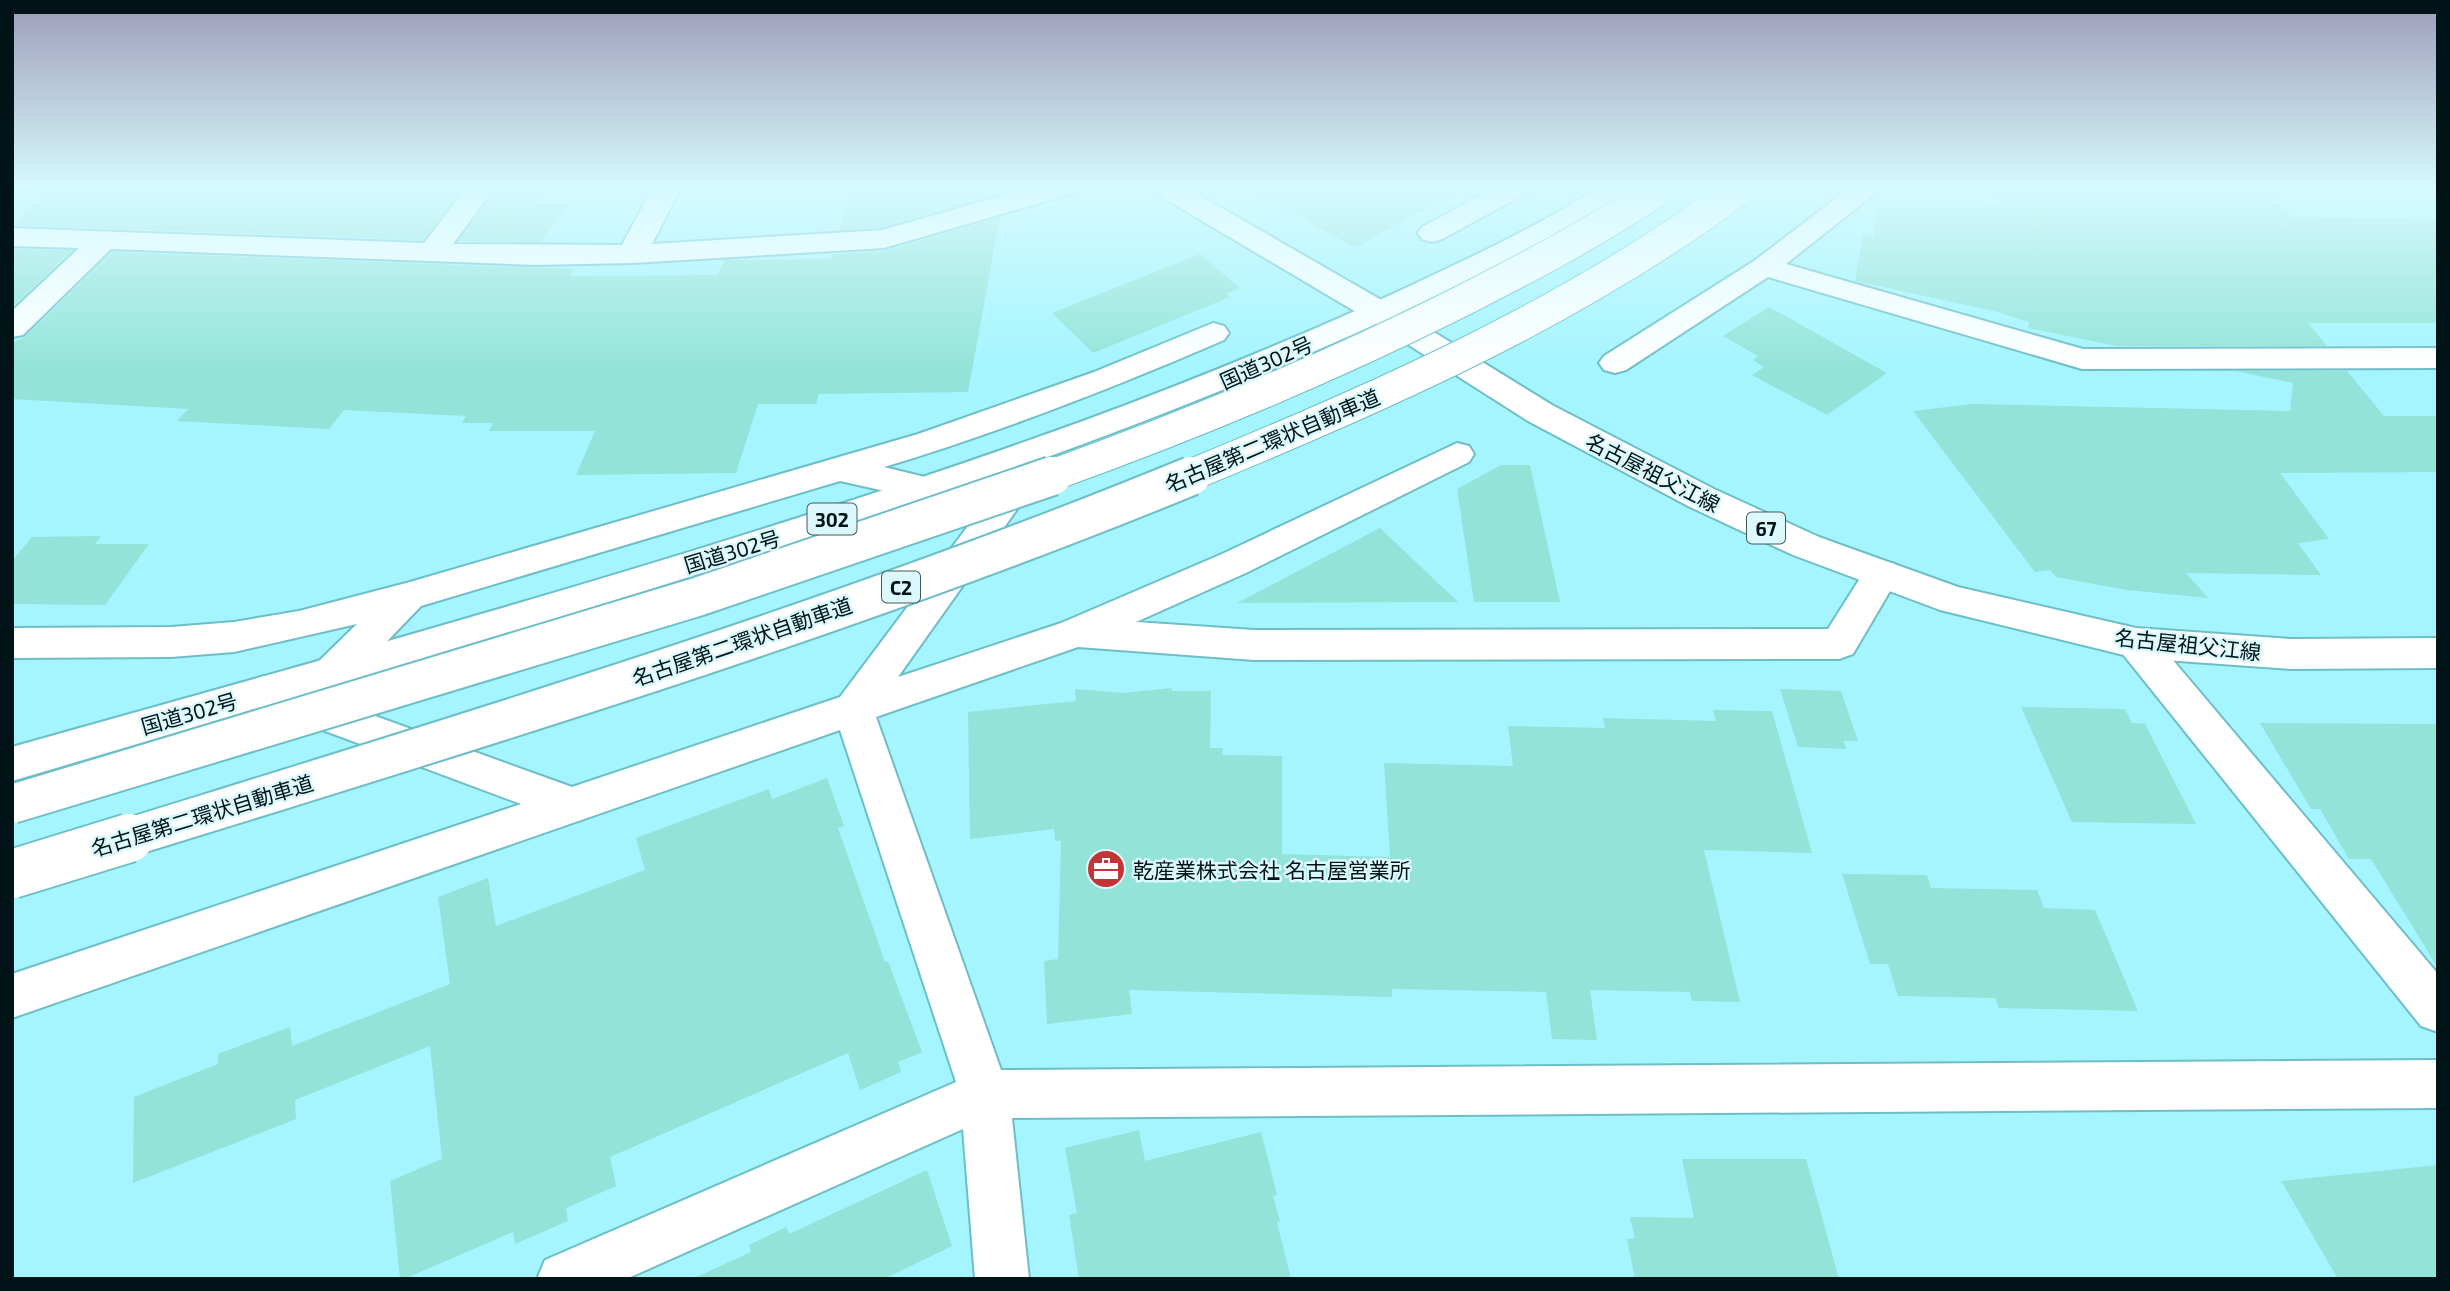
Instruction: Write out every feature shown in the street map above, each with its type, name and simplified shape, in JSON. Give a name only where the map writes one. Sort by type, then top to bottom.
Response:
[{"type":"main road","points":[[12,328],[96,247]]},
{"type":"main road","points":[[302,247],[632,254],[745,247]]},
{"type":"main road","points":[[432,252],[436,247]]},
{"type":"main road","points":[[632,254],[636,247]]},
{"type":"main road","name":"名古屋祖父江線","points":[[1268,247],[1379,312],[1540,413],[1702,498],[1806,546],[1953,600],[2136,643],[2290,654],[2438,653]]},
{"type":"main road","name":"国道302号","points":[[12,764],[333,672],[759,543],[1043,448],[1217,384],[1379,312],[1511,247]]},
{"type":"main road","points":[[12,804],[516,653],[1002,495],[1213,415],[1390,338],[1562,247]]},
{"type":"main road","name":"名古屋第二環状自動車道","points":[[12,874],[528,713],[822,615],[1045,535],[1261,448],[1445,365],[1591,285],[1652,247]]},
{"type":"main road","points":[[1615,363],[1764,267],[1790,247]]},
{"type":"main road","points":[[1764,267],[2082,359],[2438,358]]},
{"type":"main road","points":[[12,643],[171,642],[234,637],[299,625],[410,596],[841,470],[1007,417],[1213,333]]},
{"type":"main road","points":[[853,710],[1043,448]]},
{"type":"main road","points":[[12,996],[1074,633],[1235,563],[1457,454]]},
{"type":"main road","points":[[841,470],[925,488]]},
{"type":"main road","points":[[1074,633],[1254,645],[1839,644],[1882,574]]},
{"type":"main road","points":[[333,672],[410,596]]},
{"type":"main road","points":[[2136,643],[2438,1010]]},
{"type":"main road","points":[[264,692],[573,805]]},
{"type":"main road","points":[[853,710],[985,1094],[1002,1279]]},
{"type":"main road","points":[[564,1279],[985,1094],[2438,1084]]},
{"type":"building","points":[[898,247],[994,247],[968,392],[819,394],[816,404],[758,404],[736,473],[576,475],[595,431],[489,431],[493,423],[462,423],[466,416],[344,410],[329,429],[177,421],[188,409],[12,399],[12,343],[25,337],[112,252],[574,269],[570,276],[718,275],[724,260],[831,259],[832,254],[885,251]]},
{"type":"building","points":[[1861,247],[2438,247],[2438,323],[2308,323],[2327,346],[2117,346],[2028,328],[2029,322],[1994,311],[1855,281]]},
{"type":"building","points":[[12,249],[73,250],[12,307]]},
{"type":"building","points":[[1200,254],[1240,288],[1226,294],[1230,297],[1093,353],[1052,313]]},
{"type":"building","points":[[1769,307],[1887,373],[1827,415],[1752,375],[1764,367],[1753,360],[1758,356],[1723,336]]},
{"type":"building","points":[[2236,371],[2347,371],[2384,416],[2438,416],[2438,472],[2280,473],[2329,539],[2298,543],[2321,575],[2186,573],[2208,598],[2127,590],[2056,577],[2050,570],[2035,572],[1913,411],[1973,404],[2290,411],[2293,383]]},
{"type":"building","points":[[1501,465],[1530,465],[1560,602],[1474,602],[1457,489]]},
{"type":"building","points":[[1380,528],[1458,602],[1237,603]]},
{"type":"building","points":[[101,536],[95,544],[149,544],[105,605],[12,604],[12,561],[32,537]]},
{"type":"building","points":[[1171,688],[1172,691],[1211,691],[1210,748],[1223,748],[1222,755],[1282,756],[1282,854],[1390,857],[1384,763],[1513,766],[1508,726],[1605,728],[1603,718],[1716,721],[1713,710],[1772,711],[1812,853],[1704,850],[1740,1002],[1692,1001],[1690,992],[1590,990],[1597,1040],[1552,1039],[1546,992],[1392,989],[1392,997],[1129,990],[1132,1014],[1047,1024],[1044,961],[1058,959],[1061,841],[1055,841],[1054,829],[970,839],[968,712],[1076,701],[1075,689],[1124,693]]},
{"type":"building","points":[[1780,689],[1841,691],[1858,741],[1843,741],[1846,749],[1798,747]]},
{"type":"building","points":[[2021,707],[2125,709],[2132,723],[2145,724],[2196,824],[2072,822]]},
{"type":"building","points":[[2260,723],[2438,724],[2438,968],[2371,859],[2349,859],[2320,809],[2311,809]]},
{"type":"building","points":[[827,778],[844,826],[838,828],[885,962],[888,961],[922,1052],[898,1062],[901,1072],[860,1090],[848,1053],[610,1157],[616,1186],[566,1208],[568,1221],[515,1244],[513,1232],[404,1279],[400,1279],[390,1181],[442,1159],[430,1046],[295,1100],[296,1119],[133,1183],[134,1097],[218,1064],[218,1054],[290,1027],[292,1046],[450,984],[438,897],[488,878],[496,926],[645,870],[636,838],[769,789],[772,799]]},
{"type":"building","points":[[1842,874],[1927,875],[1931,888],[2037,890],[2044,908],[2095,910],[2138,1011],[1999,1008],[1995,998],[1898,996],[1888,964],[1870,964]]},
{"type":"building","points":[[1139,1130],[1145,1161],[1261,1132],[1277,1195],[1273,1196],[1280,1221],[1277,1222],[1291,1279],[1079,1279],[1069,1215],[1077,1213],[1065,1148]]},
{"type":"building","points":[[1682,1159],[1806,1159],[1839,1279],[1635,1279],[1627,1239],[1635,1238],[1630,1217],[1694,1218]]},
{"type":"building","points":[[2438,1165],[2438,1279],[2338,1279],[2281,1181]]},
{"type":"building","points":[[927,1170],[952,1246],[884,1279],[692,1279],[751,1252],[749,1245],[786,1227],[789,1234]]},
{"type":"place","name":"乾産業株式会社 名古屋営業所","points":[[1106,869]]}]
